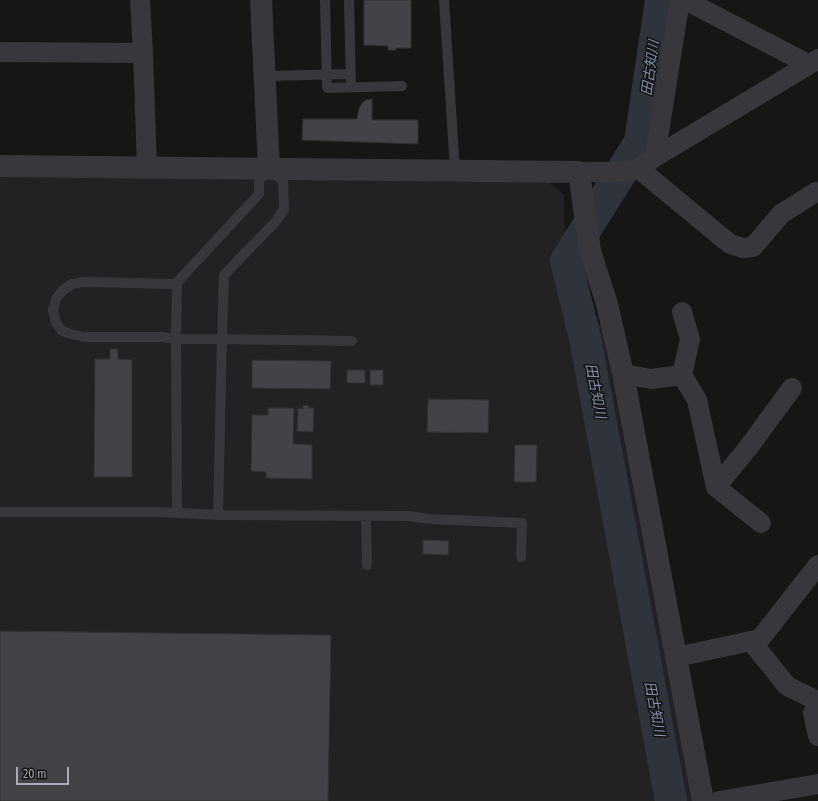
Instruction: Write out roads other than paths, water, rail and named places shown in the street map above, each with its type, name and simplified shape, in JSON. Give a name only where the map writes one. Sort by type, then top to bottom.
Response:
[{"type":"street","points":[[140,0],[147,167]]},
{"type":"street","points":[[261,0],[268,169]]},
{"type":"street","points":[[655,157],[680,0]]},
{"type":"street","points":[[686,0],[813,61]]},
{"type":"street","points":[[0,52],[143,53]]},
{"type":"street","points":[[0,166],[579,172],[612,172],[637,169],[813,61]]},
{"type":"street","points":[[637,169],[730,244],[743,248],[753,247],[781,214],[816,192]]},
{"type":"street","points":[[579,172],[590,251],[607,304],[623,374],[703,801]]},
{"type":"street","points":[[682,312],[690,339],[682,375],[697,400],[716,487],[761,522]]},
{"type":"street","points":[[623,374],[651,379],[682,375]]},
{"type":"street","points":[[716,487],[748,448],[792,388]]},
{"type":"street","points":[[677,657],[760,639],[818,565]]},
{"type":"street","points":[[752,641],[787,686],[818,701]]},
{"type":"street","points":[[818,707],[813,713],[818,736]]},
{"type":"street","points":[[719,801],[818,784]]},
{"type":"lane","points":[[324,0],[327,88],[402,86]]},
{"type":"lane","points":[[349,0],[351,87]]},
{"type":"lane","points":[[444,0],[455,170]]},
{"type":"lane","points":[[264,76],[350,74]]},
{"type":"lane","points":[[177,513],[177,284],[259,194],[259,181],[268,169],[283,181],[284,209],[277,220],[224,275],[218,515]]},
{"type":"lane","points":[[177,284],[84,282],[72,284],[63,290],[56,299],[53,310],[56,323],[62,331],[84,337],[352,341]]},
{"type":"lane","points":[[0,512],[407,516],[430,519],[522,523],[521,557]]},
{"type":"lane","points":[[366,516],[367,565]]},
{"type":"waterway","name":"田古知川","points":[[661,0],[640,142],[566,261],[585,338],[671,801]]}]
